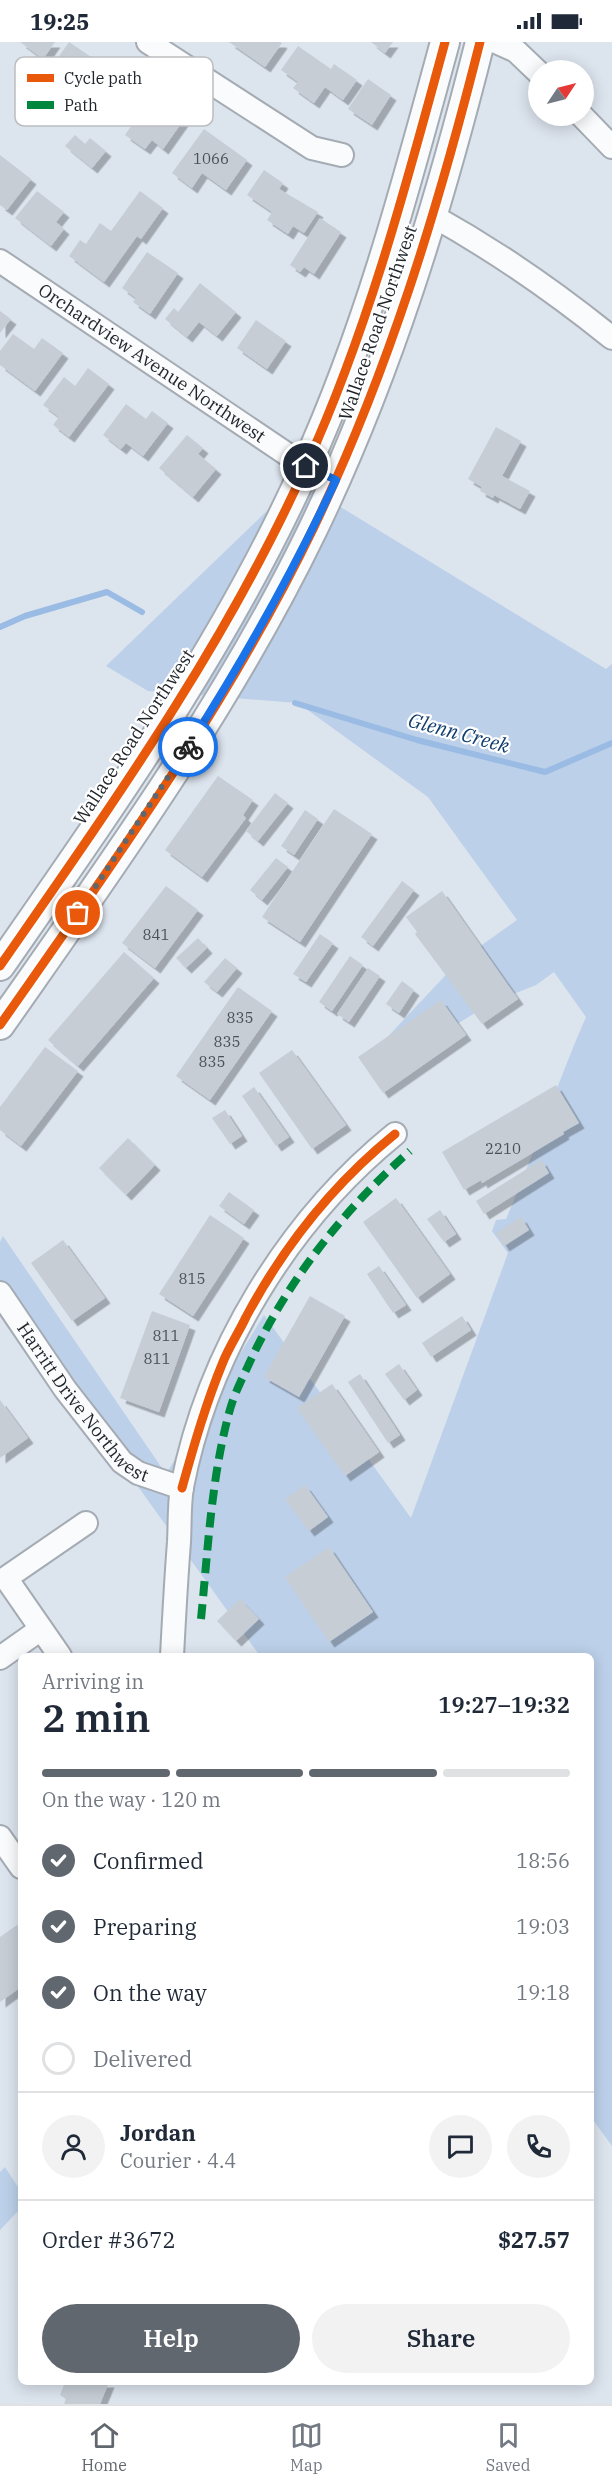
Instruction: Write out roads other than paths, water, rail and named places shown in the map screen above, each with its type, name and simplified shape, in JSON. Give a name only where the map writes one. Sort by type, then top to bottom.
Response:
[{"type":"main road","name":"Wallace Road Northwest","points":[[0,966],[198,670],[250,578],[306,466],[375,291],[445,42]]},
{"type":"main road","name":"Wallace Road Northwest","points":[[0,1025],[92,894],[226,688],[311,532],[336,480],[396,332],[433,216],[480,42]]},
{"type":"street","points":[[148,42],[171,57]]},
{"type":"street","points":[[496,42],[516,51],[528,62]]},
{"type":"street","points":[[213,84],[312,148],[342,155]]},
{"type":"street","points":[[592,126],[612,147]]},
{"type":"street","points":[[433,216],[484,244],[573,307],[612,338]]},
{"type":"street","name":"Orchardview Avenue Northwest","points":[[0,261],[306,466],[336,480]]},
{"type":"street","points":[[172,1653],[182,1488],[202,1419],[224,1359],[263,1286],[297,1234],[326,1199],[395,1134]]},
{"type":"street","name":"Harritt Drive Northwest","points":[[0,1293],[65,1389],[122,1462],[148,1477],[182,1488]]},
{"type":"street","points":[[58,1653],[6,1578],[86,1522]]},
{"type":"street","points":[[0,1658],[41,1629]]},
{"type":"street","points":[[0,1837],[18,1863]]},
{"type":"waterway","name":"Glenn Creek","points":[[0,627],[25,616],[107,592],[142,612]]},
{"type":"waterway","name":"Glenn Creek","points":[[295,703],[417,740],[545,772],[612,743]]}]
